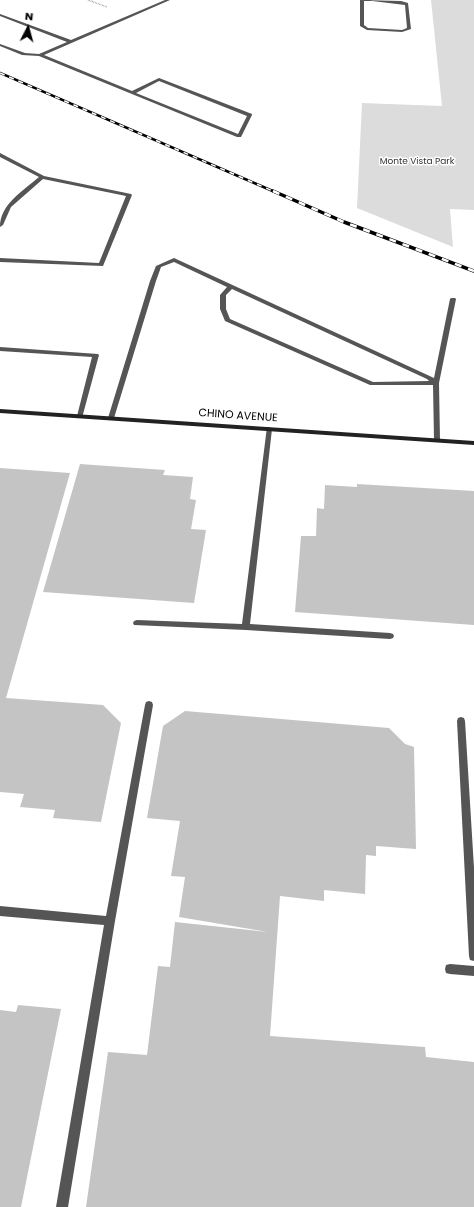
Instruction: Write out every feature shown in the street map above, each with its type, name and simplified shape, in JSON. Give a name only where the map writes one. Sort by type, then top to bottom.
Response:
[{"type":"main road","name":"CHINO AVENUE","points":[[0,411],[474,443]]},
{"type":"street","points":[[40,55],[69,41],[168,0]]},
{"type":"street","points":[[362,0],[362,26],[366,29],[402,31],[408,29],[407,4],[401,2],[366,0]]},
{"type":"street","points":[[0,15],[69,41]]},
{"type":"street","points":[[0,45],[24,54],[40,55],[239,136],[250,115],[159,79],[134,92]]},
{"type":"street","points":[[0,155],[42,178],[129,195],[101,265],[0,260]]},
{"type":"street","points":[[0,225],[9,206],[42,178]]},
{"type":"street","points":[[111,418],[153,281],[159,266],[174,260],[429,378],[436,383]]},
{"type":"street","points":[[231,286],[222,295],[223,309],[227,320],[372,384],[436,383]]},
{"type":"street","points":[[437,440],[436,383],[453,299]]},
{"type":"street","points":[[0,349],[96,355],[80,416]]},
{"type":"street","points":[[246,627],[269,429]]},
{"type":"street","points":[[137,623],[246,627],[390,636]]},
{"type":"street","points":[[62,1207],[110,921],[149,705]]},
{"type":"street","points":[[461,721],[474,956]]},
{"type":"street","points":[[0,911],[110,921]]},
{"type":"street","points":[[450,969],[474,971]]},
{"type":"green space","name":"Monte Vista Park","points":[[431,0],[474,0],[474,210],[450,209],[453,247],[357,208],[362,103],[442,106]]},
{"type":"building","points":[[80,464],[165,470],[163,475],[193,477],[190,499],[196,500],[191,529],[206,530],[194,603],[43,592]]},
{"type":"building","points":[[0,468],[70,473],[6,698],[103,705],[121,723],[101,822],[53,818],[55,810],[20,807],[24,794],[0,792]]},
{"type":"building","points":[[357,484],[474,491],[474,625],[295,612],[301,536],[316,536],[317,508],[324,509],[325,485],[357,487]]},
{"type":"building","points":[[185,711],[389,728],[405,744],[414,747],[416,849],[376,846],[376,856],[366,855],[365,894],[324,890],[324,901],[280,896],[270,1036],[425,1047],[426,1057],[474,1062],[474,1207],[86,1207],[108,1052],[147,1055],[158,966],[170,967],[175,922],[268,932],[179,917],[185,877],[171,876],[180,821],[147,818],[163,726]]},
{"type":"building","points":[[18,1005],[61,1009],[21,1207],[0,1207],[0,1010],[16,1012]]},
{"type":"railway","points":[[0,73],[275,192]]},
{"type":"railway","points":[[273,191],[344,222],[474,271]]}]
